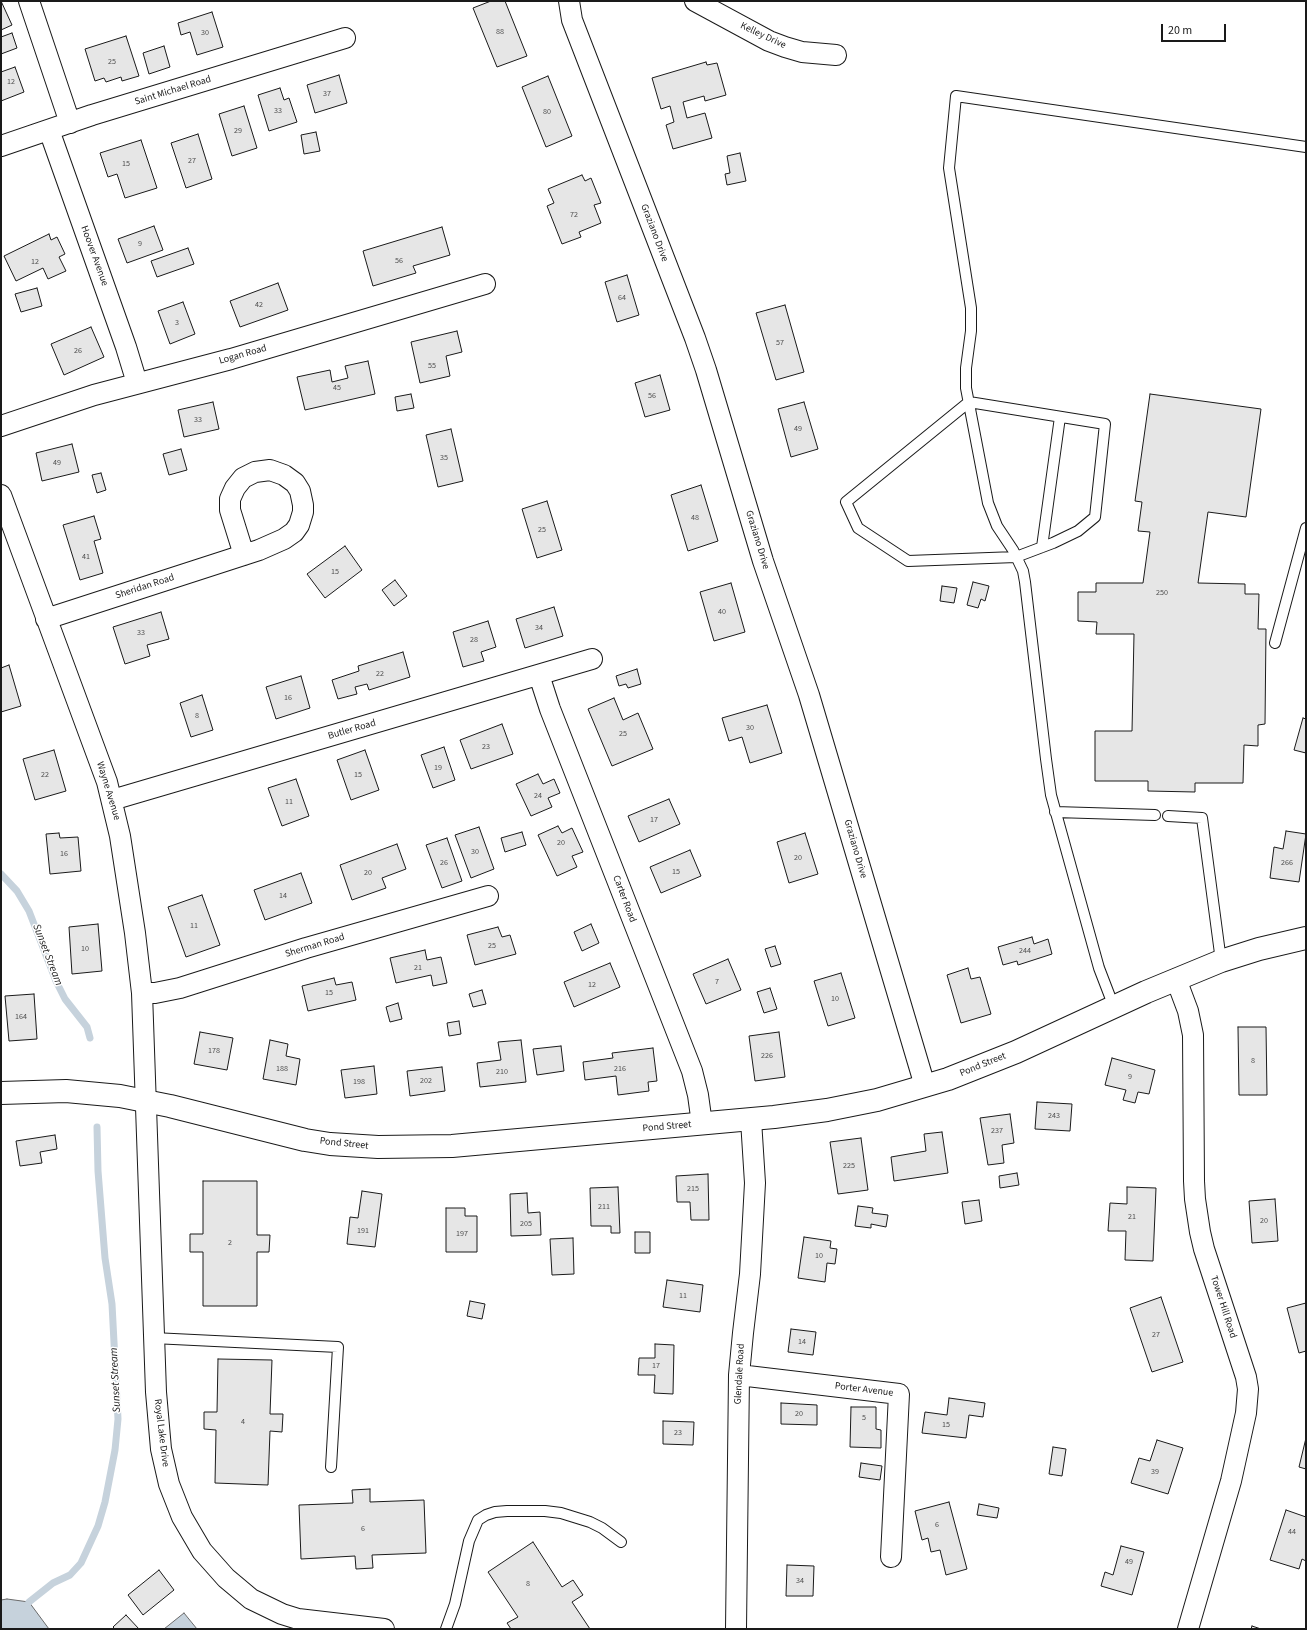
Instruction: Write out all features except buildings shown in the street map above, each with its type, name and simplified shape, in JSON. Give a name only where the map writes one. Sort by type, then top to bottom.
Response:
[{"type":"main road","name":"Pond Street","points":[[1,1093],[39,1091],[86,1092],[146,1101],[305,1140],[330,1144],[378,1148],[452,1146],[750,1120],[852,1106],[890,1097],[925,1086],[999,1059],[1176,979],[1221,961],[1259,949],[1306,938]]},
{"type":"street","points":[[29,1],[70,123]]},
{"type":"street","name":"Graziano Drive","points":[[569,1],[572,20],[706,370],[763,561],[809,695],[925,1086]]},
{"type":"street","name":"Kelley Drive","points":[[695,1],[769,41],[802,52],[836,55]]},
{"type":"street","name":"Saint Michael Road","points":[[1,146],[70,123],[345,38]]},
{"type":"street","name":"Hoover Avenue","points":[[50,130],[126,347],[137,383]]},
{"type":"street","name":"Logan Road","points":[[1,426],[69,403],[137,383],[231,359],[485,284]]},
{"type":"street","name":"Wayne Avenue","points":[[1,495],[112,800],[120,836],[135,933],[142,994],[146,1101]]},
{"type":"street","name":"Sheridan Road","points":[[46,619],[244,555]]},
{"type":"street","name":"Butler Road","points":[[112,800],[592,659]]},
{"type":"street","name":"Carter Road","points":[[539,675],[550,709],[692,1072],[698,1095],[702,1124]]},
{"type":"street","name":"Sherman Road","points":[[142,994],[180,988],[306,948],[488,896]]},
{"type":"street","name":"Tower Hill Road","points":[[1176,979],[1188,1011],[1193,1035],[1194,1181],[1200,1232],[1204,1249],[1246,1377],[1248,1389],[1246,1413],[1231,1481],[1188,1629]]},
{"type":"street","name":"Royal Lake Drive","points":[[146,1101],[153,1338],[158,1430],[164,1467],[182,1517],[191,1534],[214,1566],[234,1586],[251,1599],[282,1614],[314,1621],[384,1629]]},
{"type":"street","name":"Glendale Road","points":[[736,1629],[739,1375],[742,1333],[750,1274],[754,1191],[754,1164],[750,1120]]},
{"type":"street","name":"Porter Avenue","points":[[739,1375],[899,1394],[891,1557]]},
{"type":"lane","points":[[1114,1007],[1099,968],[1055,812],[1046,759],[1023,571],[997,526],[988,502],[969,402],[966,378],[971,331],[971,308],[949,168],[956,96],[1306,147]]},
{"type":"lane","points":[[969,402],[1060,417],[1105,424],[1095,517],[1078,531],[1016,557],[908,561],[858,528],[846,502],[969,402]]},
{"type":"lane","points":[[1042,547],[1060,417]]},
{"type":"lane","points":[[1275,643],[1306,528]]},
{"type":"lane","points":[[1055,812],[1156,815]]},
{"type":"lane","points":[[1168,816],[1202,818],[1221,961]]},
{"type":"lane","points":[[153,1338],[338,1347],[331,1467]]},
{"type":"lane","points":[[446,1629],[455,1604],[469,1541],[478,1520],[486,1515],[495,1512],[507,1511],[545,1511],[561,1513],[590,1522],[602,1528],[621,1542]]},
{"type":"shaded area","points":[[7,1599],[29,1602],[49,1629],[1,1629],[1,1600]]},
{"type":"shaded area","points":[[184,1613],[197,1629],[164,1629]]},
{"type":"waterway","name":"Sunset Stream","points":[[1,874],[17,891],[29,911],[56,981],[65,999],[87,1027],[90,1038]]},
{"type":"waterway","name":"Sunset Stream","points":[[29,1602],[53,1583],[70,1575],[81,1563],[98,1526],[105,1502],[115,1450],[118,1419],[112,1304],[105,1258],[98,1171],[97,1127]]}]
